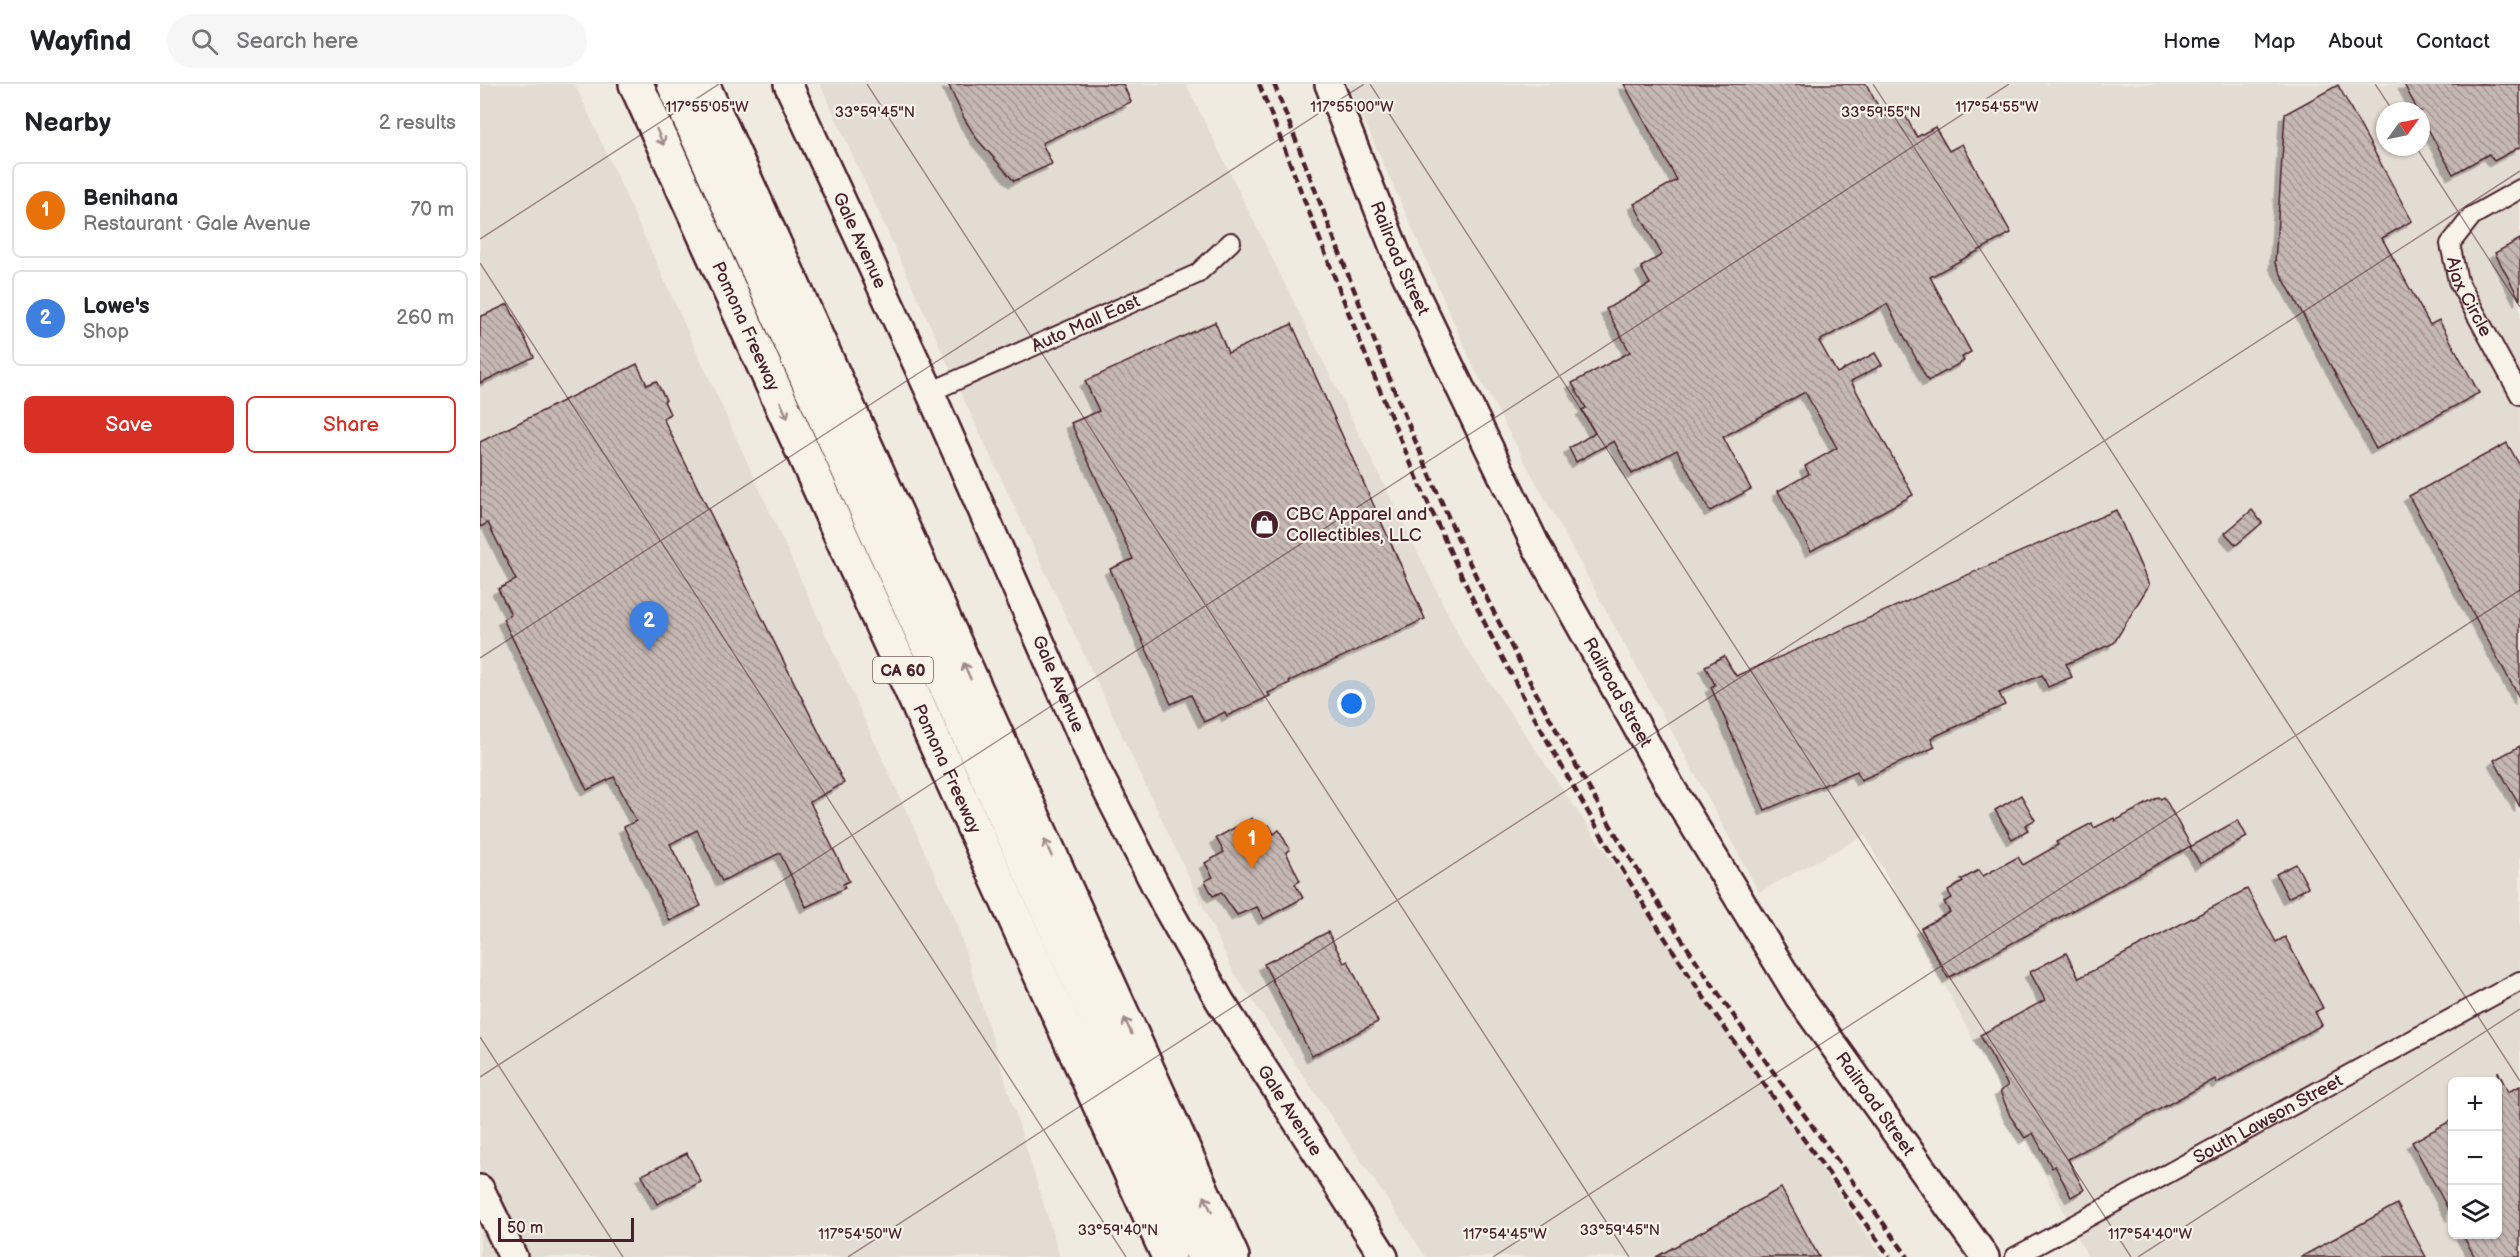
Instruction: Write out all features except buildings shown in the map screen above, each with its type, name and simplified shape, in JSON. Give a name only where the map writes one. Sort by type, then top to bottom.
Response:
[{"type":"highway","name":"Pomona Freeway","points":[[636,84],[1169,1257]]},
{"type":"highway","points":[[662,84],[1189,1257]]},
{"type":"highway","points":[[674,84],[1204,1257]]},
{"type":"highway","name":"CA 60","points":[[702,84],[1232,1257]]},
{"type":"street","name":"Gale Avenue","points":[[788,84],[930,392],[1087,751],[1166,906],[1220,1001],[1384,1257]]},
{"type":"street","name":"Railroad Street","points":[[1329,84],[1398,258],[1536,546],[1670,786],[1799,997],[1985,1257]]},
{"type":"street","name":"Ajax Circle","points":[[2520,189],[2472,216],[2450,244],[2458,281],[2520,395]]},
{"type":"street","name":"Auto Mall East","points":[[930,392],[1197,274],[1231,242]]},
{"type":"street","name":"South Lawson Street","points":[[2015,1257],[2520,981]]},
{"type":"street","points":[[480,1189],[513,1257]]},
{"type":"shaded area","points":[[480,84],[575,84],[955,918],[1060,1257],[480,1257]]},
{"type":"shaded area","points":[[820,84],[1186,84],[1462,642],[1882,1257],[1426,1257],[1234,973],[965,402]]},
{"type":"shaded area","points":[[1348,84],[2520,84],[2520,1257],[2088,1257],[1865,835],[1759,892],[1475,370]]},
{"type":"railway","points":[[1259,84],[1402,443],[1465,584],[1519,689],[1600,833],[1692,979],[1775,1099],[1890,1257]]},
{"type":"railway","points":[[1274,84],[1417,445],[1474,571],[1530,682],[1590,790],[1663,911],[1742,1028],[1908,1257]]},
{"type":"place","name":"CBC Apparel and Collectibles, LLC","points":[[1265,524]]},
{"type":"place","name":"Lowe's","points":[[649,651]]},
{"type":"place","name":"Benihana","points":[[1252,869]]}]
